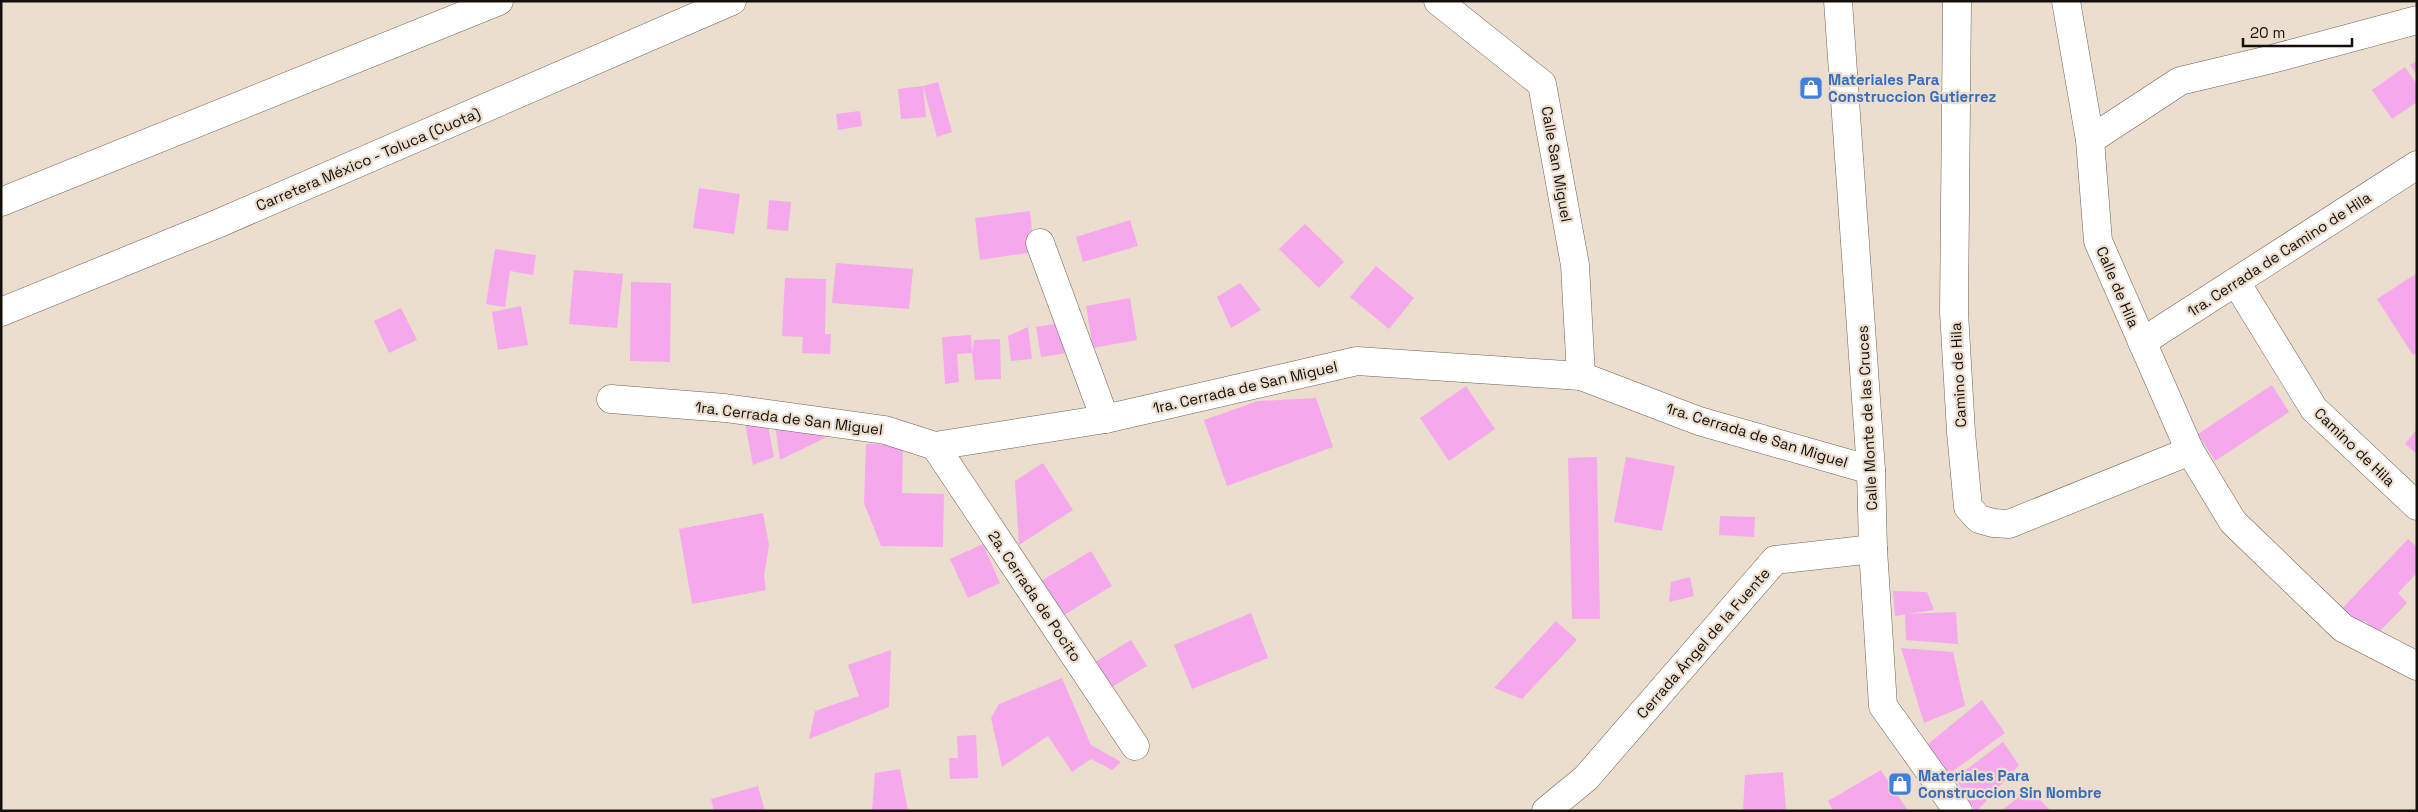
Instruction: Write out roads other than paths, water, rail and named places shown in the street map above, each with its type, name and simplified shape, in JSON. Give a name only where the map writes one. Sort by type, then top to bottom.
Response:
[{"type":"main road","points":[[1,202],[500,1]]},
{"type":"main road","name":"Carretera México - Toluca (Cuota)","points":[[1,312],[217,224],[732,1]]},
{"type":"main road","name":"Calle San Miguel","points":[[1438,1],[1542,84],[1575,265],[1581,376]]},
{"type":"main road","name":"Calle Monte de las Cruces","points":[[1838,1],[1872,470],[1874,549],[1883,706],[1958,811]]},
{"type":"main road","name":"Camino de Hila","points":[[1957,1],[1955,21],[1954,312],[1961,432],[1968,507],[1979,519],[1993,523],[2009,524],[2190,451]]},
{"type":"main road","name":"Calle de Hila","points":[[2066,1],[2090,140],[2098,241],[2190,451],[2233,522],[2343,628],[2417,666]]},
{"type":"main road","points":[[2090,140],[2180,81],[2268,60],[2417,20]]},
{"type":"main road","name":"1ra. Cerrada de Camino de Hila","points":[[2142,342],[2417,165]]},
{"type":"main road","points":[[1040,243],[1105,418]]},
{"type":"main road","name":"Camino de Hila","points":[[2236,282],[2314,408],[2417,506]]},
{"type":"main road","name":"1ra. Cerrada de San Miguel","points":[[611,399],[725,408],[885,430],[935,446],[1105,418],[1357,361],[1581,376],[1699,421],[1872,470]]},
{"type":"main road","name":"2a. Cerrada de Pocito","points":[[935,446],[1135,746]]},
{"type":"main road","name":"Cerrada Ángel de la Fuente","points":[[1546,811],[1586,778],[1775,560],[1874,549]]},
{"type":"main road","name":"Cerrada Ángel de la Fuente","points":[[1570,811],[1586,778]]},
{"type":"place","name":"Materiales Para Construccion Gutierrez","points":[[1811,88]]},
{"type":"place","name":"Materiales Para Construccion Sin Nombre","points":[[1900,784]]}]
